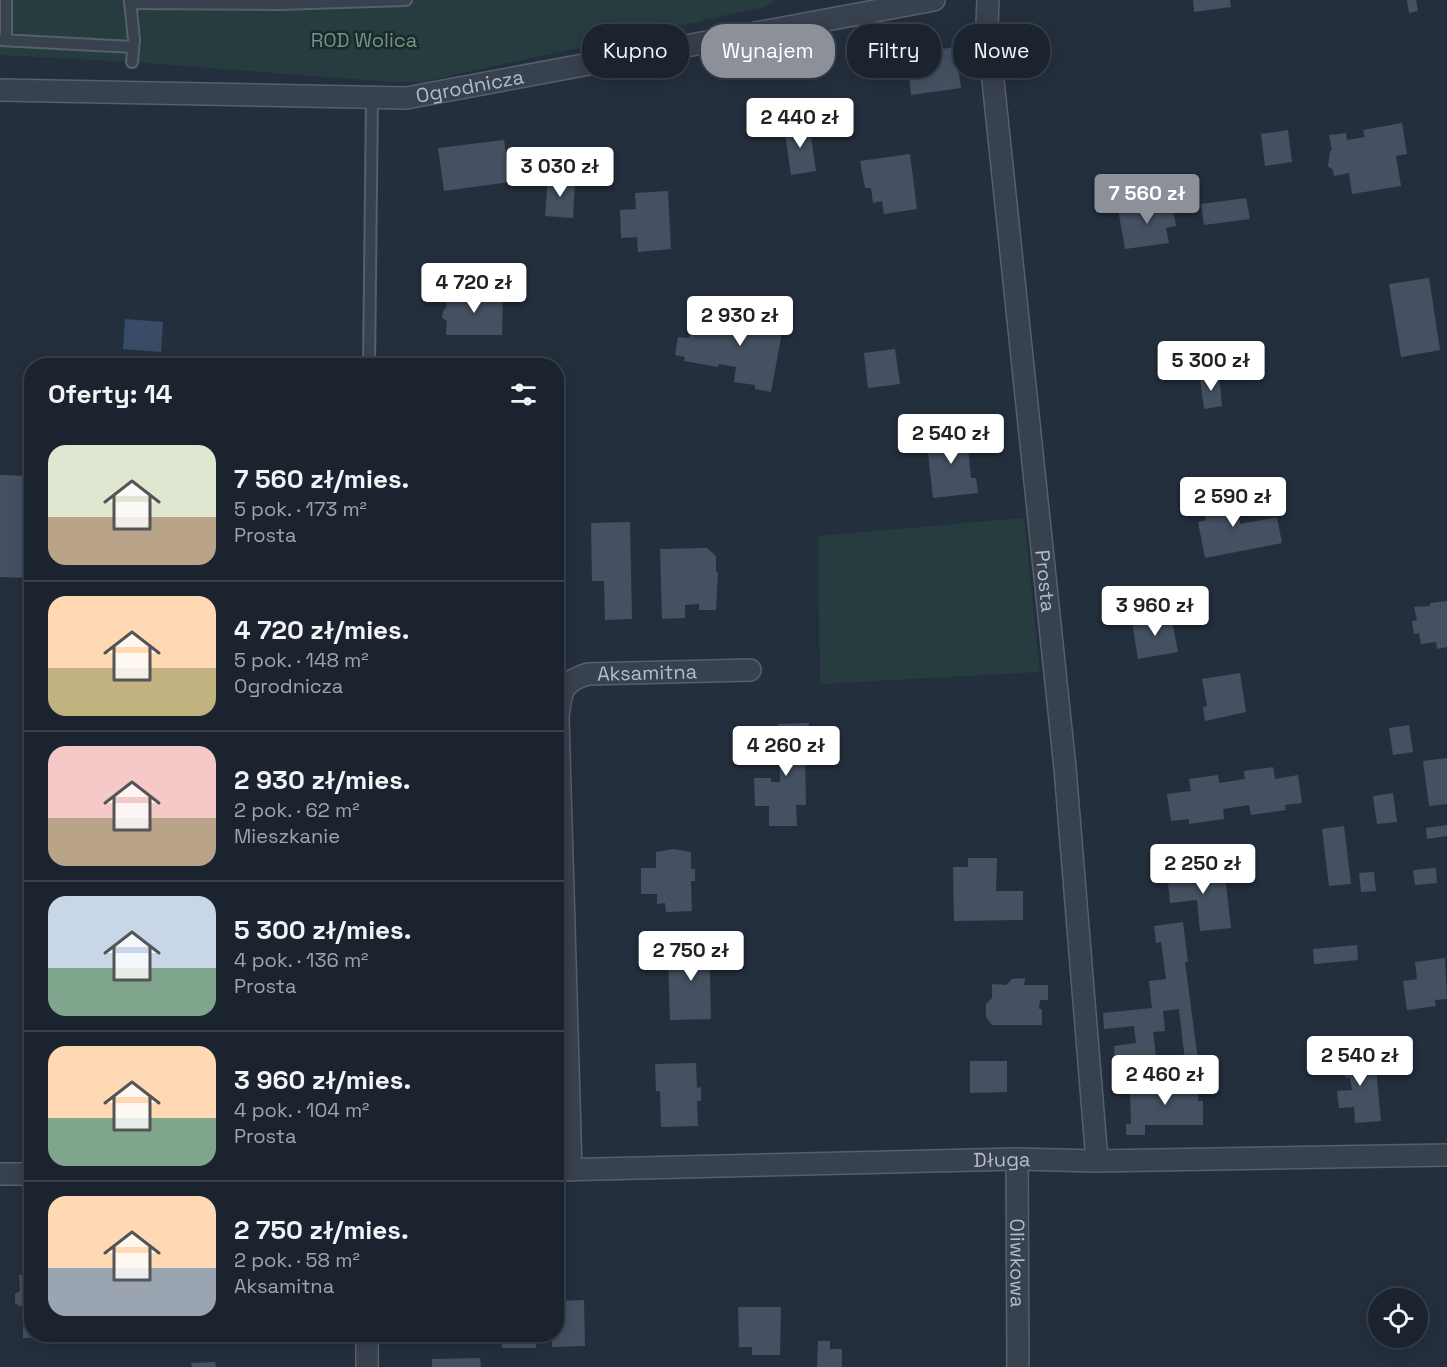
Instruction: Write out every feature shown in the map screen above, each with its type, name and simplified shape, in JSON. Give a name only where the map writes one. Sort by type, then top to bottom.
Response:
[{"type":"street","name":"Ogrodnicza","points":[[0,90],[406,98],[934,0]]},
{"type":"street","name":"Prosta","points":[[988,0],[987,23],[1065,768],[1097,1161]]},
{"type":"street","name":"Aksamitna","points":[[564,688],[574,678],[588,674],[750,670]]},
{"type":"street","name":"Długa","points":[[564,1170],[1017,1159],[1097,1161],[1447,1155]]},
{"type":"street","name":"Oliwkowa","points":[[1017,1159],[1018,1367]]},
{"type":"street","points":[[0,1174],[24,1174]]},
{"type":"street","points":[[367,1342],[367,1367]]},
{"type":"lane","points":[[6,0],[3,40],[133,46]]},
{"type":"lane","points":[[132,62],[130,1],[406,0]]},
{"type":"lane","points":[[369,358],[372,98]]},
{"type":"green space","name":"ROD Wolica","points":[[0,0],[776,0],[765,7],[687,24],[582,24],[582,47],[422,82],[392,82],[132,62],[0,55]]},
{"type":"green space","points":[[1024,518],[1040,672],[820,684],[818,536]]},
{"type":"water","points":[[125,319],[163,322],[161,352],[123,349]]},
{"type":"building","points":[[1193,0],[1230,0],[1231,7],[1194,12]]},
{"type":"building","points":[[1407,0],[1416,0],[1418,11],[1409,13]]},
{"type":"building","points":[[953,47],[953,78],[960,78],[961,88],[911,95],[909,78],[941,78],[941,49]]},
{"type":"building","points":[[809,123],[816,171],[791,175],[784,126]]},
{"type":"building","points":[[1402,123],[1407,154],[1396,156],[1401,186],[1352,194],[1349,173],[1334,176],[1333,170],[1328,166],[1330,151],[1332,151],[1329,135],[1346,133],[1347,140],[1365,137],[1363,130]]},
{"type":"building","points":[[1288,130],[1292,162],[1265,166],[1261,134]]},
{"type":"building","points":[[504,140],[510,182],[444,191],[438,148]]},
{"type":"building","points":[[910,154],[917,209],[884,214],[882,201],[873,203],[871,188],[865,188],[860,161]]},
{"type":"building","points":[[548,177],[575,179],[573,218],[545,216]]},
{"type":"building","points":[[668,191],[671,249],[638,252],[637,237],[621,238],[620,210],[636,209],[635,193]]},
{"type":"building","points":[[1246,198],[1250,219],[1204,225],[1201,204]]},
{"type":"building","points":[[1172,202],[1176,226],[1166,228],[1169,243],[1125,249],[1118,209]]},
{"type":"building","points":[[1429,278],[1440,350],[1401,357],[1389,284]]},
{"type":"building","points":[[447,294],[503,294],[502,335],[446,335],[447,321],[442,318],[446,308]]},
{"type":"building","points":[[765,301],[792,305],[787,333],[782,332],[771,392],[755,389],[755,385],[734,382],[736,367],[719,364],[718,367],[684,361],[685,357],[675,355],[678,337],[689,338],[692,319],[710,322],[709,328],[745,333],[745,329],[759,331]]},
{"type":"building","points":[[895,349],[900,384],[868,388],[864,353]]},
{"type":"building","points":[[1219,375],[1222,406],[1204,409],[1200,378]]},
{"type":"building","points":[[971,431],[973,447],[968,447],[971,478],[976,478],[978,493],[933,498],[926,436]]},
{"type":"building","points":[[0,475],[24,476],[24,578],[0,577]]},
{"type":"building","points":[[1234,492],[1240,524],[1277,517],[1282,543],[1205,558],[1198,522],[1206,520],[1202,498]]},
{"type":"building","points":[[630,522],[632,619],[605,620],[604,581],[592,581],[591,523]]},
{"type":"building","points":[[707,548],[716,556],[716,572],[718,572],[716,610],[699,610],[699,604],[685,605],[685,618],[662,619],[660,549]]},
{"type":"building","points":[[1447,601],[1447,647],[1437,649],[1436,642],[1421,644],[1419,633],[1414,634],[1412,621],[1417,620],[1414,607],[1430,606],[1430,603]]},
{"type":"building","points":[[1171,615],[1178,652],[1138,659],[1132,622]]},
{"type":"building","points":[[1240,673],[1246,712],[1205,721],[1203,707],[1207,706],[1202,679]]},
{"type":"building","points":[[809,723],[809,754],[805,754],[806,805],[796,805],[797,826],[769,826],[769,806],[755,806],[754,778],[771,778],[771,782],[780,782],[778,724]]},
{"type":"building","points":[[1409,725],[1413,752],[1393,755],[1389,728]]},
{"type":"building","points":[[1447,758],[1447,804],[1429,806],[1423,761]]},
{"type":"building","points":[[1273,767],[1275,779],[1298,775],[1302,803],[1285,805],[1286,810],[1251,815],[1249,805],[1223,809],[1224,819],[1189,824],[1189,819],[1171,821],[1167,794],[1191,791],[1189,779],[1218,775],[1219,783],[1245,779],[1244,771]]},
{"type":"building","points":[[1393,793],[1397,822],[1377,824],[1373,796]]},
{"type":"building","points":[[1447,825],[1447,836],[1427,839],[1426,828]]},
{"type":"building","points":[[1344,826],[1351,884],[1329,886],[1322,829]]},
{"type":"building","points":[[673,849],[691,852],[691,869],[695,869],[695,881],[691,881],[692,911],[666,912],[665,903],[657,904],[657,894],[641,894],[641,868],[656,868],[656,852]]},
{"type":"building","points":[[968,858],[997,858],[996,891],[1023,891],[1023,920],[954,921],[953,867],[968,867]]},
{"type":"building","points":[[1224,866],[1231,928],[1200,931],[1197,900],[1170,903],[1167,873]]},
{"type":"building","points":[[1436,868],[1437,883],[1415,885],[1413,870]]},
{"type":"building","points":[[1374,872],[1376,891],[1361,892],[1359,873]]},
{"type":"building","points":[[1183,922],[1188,962],[1185,962],[1199,1068],[1186,1069],[1179,1009],[1163,1011],[1165,1031],[1153,1032],[1156,1056],[1115,1061],[1114,1046],[1136,1043],[1134,1026],[1104,1029],[1103,1013],[1152,1008],[1149,981],[1166,979],[1161,942],[1156,943],[1154,926]]},
{"type":"building","points":[[709,935],[711,1019],[670,1020],[668,953],[692,952],[692,936]]},
{"type":"building","points":[[1357,945],[1358,960],[1314,964],[1313,949]]},
{"type":"building","points":[[1445,958],[1447,999],[1435,1000],[1436,1006],[1407,1010],[1403,981],[1417,979],[1415,962]]},
{"type":"building","points":[[1025,978],[1024,985],[1048,985],[1048,1000],[1040,1000],[1042,1025],[992,1025],[986,1017],[986,1004],[992,998],[992,984],[1006,985],[1012,979]]},
{"type":"building","points":[[1353,1047],[1354,1060],[1375,1058],[1381,1121],[1355,1123],[1354,1107],[1339,1108],[1337,1091],[1352,1090],[1350,1078],[1345,1078],[1343,1061],[1337,1062],[1335,1049]]},
{"type":"building","points":[[970,1061],[1007,1061],[1007,1092],[970,1093]]},
{"type":"building","points":[[696,1063],[697,1088],[701,1087],[701,1101],[697,1101],[698,1126],[661,1127],[660,1091],[656,1091],[655,1064]]},
{"type":"building","points":[[1159,1071],[1167,1071],[1167,1084],[1198,1084],[1198,1101],[1203,1101],[1203,1125],[1145,1125],[1145,1135],[1126,1135],[1126,1124],[1131,1124],[1130,1089],[1159,1089]]},
{"type":"building","points":[[19,1275],[24,1275],[24,1338],[23,1306],[15,1303],[15,1294],[20,1291]]},
{"type":"building","points":[[584,1300],[585,1346],[552,1347],[552,1342],[564,1342],[564,1301]]},
{"type":"building","points":[[738,1307],[781,1307],[780,1355],[752,1355],[752,1347],[739,1347]]},
{"type":"building","points":[[818,1341],[830,1341],[830,1349],[842,1349],[842,1367],[817,1367]]},
{"type":"building","points":[[502,1342],[536,1342],[536,1348],[502,1348]]},
{"type":"building","points":[[480,1358],[481,1367],[432,1367],[432,1359]]},
{"type":"building","points":[[215,1362],[216,1367],[192,1367],[191,1363]]}]
